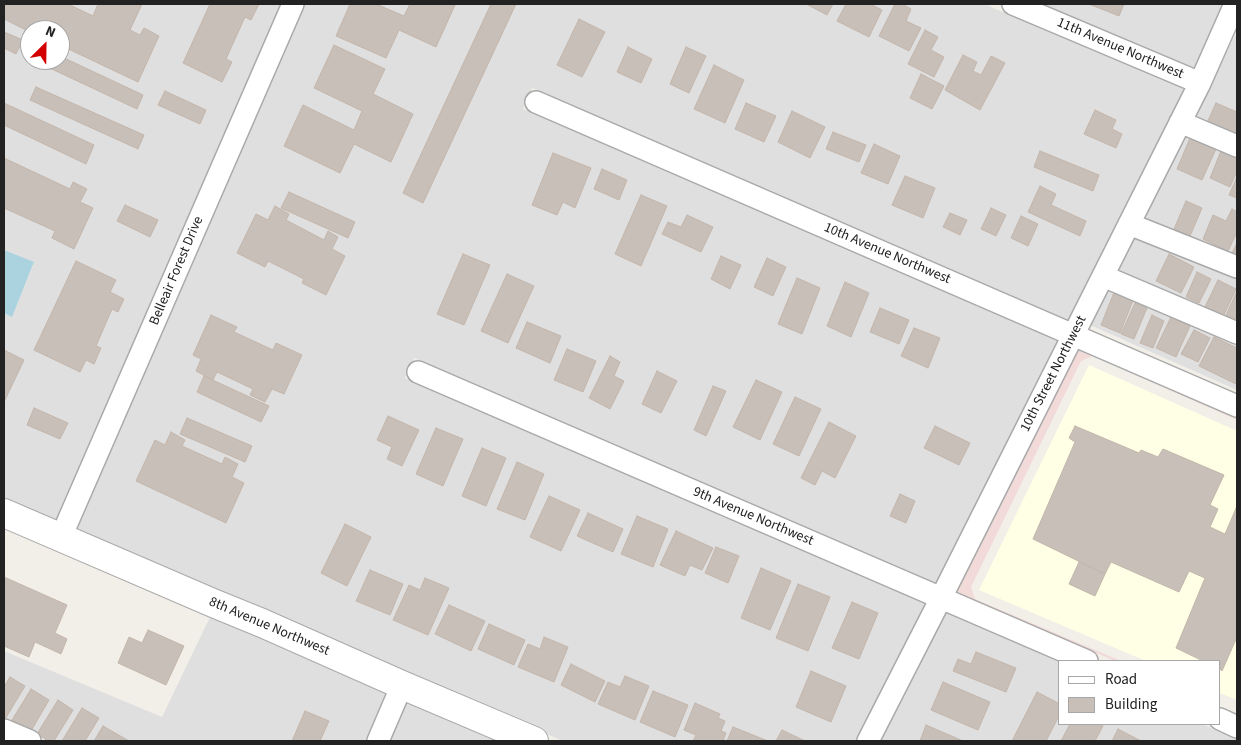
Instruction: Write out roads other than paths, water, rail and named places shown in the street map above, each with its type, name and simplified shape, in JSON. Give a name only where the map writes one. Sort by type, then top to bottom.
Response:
[{"type":"street","name":"Belleair Forest Drive","points":[[61,538],[293,4]]},
{"type":"street","name":"11th Avenue Northwest","points":[[1013,4],[1200,83]]},
{"type":"street","name":"10th Street Northwest","points":[[868,741],[1200,83],[1235,4]]},
{"type":"street","name":"10th Avenue Northwest","points":[[536,102],[1237,406]]},
{"type":"street","points":[[1180,122],[1237,146]]},
{"type":"street","points":[[1129,224],[1237,267]]},
{"type":"street","points":[[1103,276],[1237,333]]},
{"type":"street","name":"9th Avenue Northwest","points":[[418,372],[1085,660]]},
{"type":"street","name":"8th Avenue Northwest","points":[[4,512],[534,741]]},
{"type":"street","points":[[378,741],[402,685]]},
{"type":"street","points":[[1221,719],[1237,726]]},
{"type":"street","points":[[4,730],[30,741]]},
{"type":"water","points":[[4,250],[34,262],[12,317],[4,313]]}]
